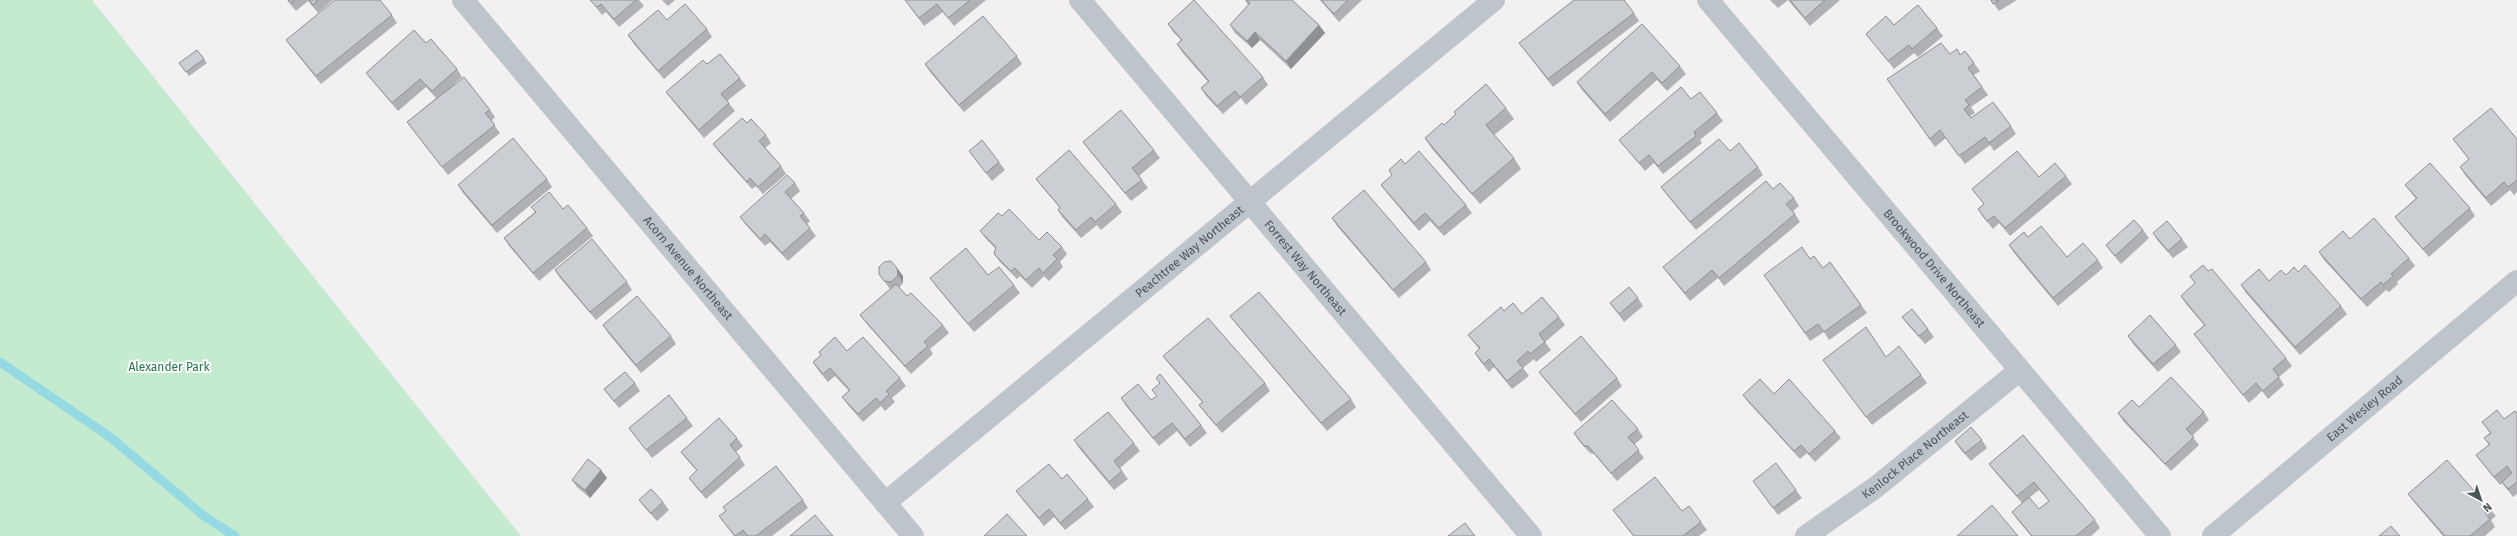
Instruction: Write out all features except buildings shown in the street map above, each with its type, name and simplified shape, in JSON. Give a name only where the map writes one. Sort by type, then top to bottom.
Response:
[{"type":"street","name":"Acorn Avenue Northeast","points":[[463,0],[913,536]]},
{"type":"street","name":"Forrest Way Northeast","points":[[1080,0],[1531,536]]},
{"type":"street","name":"Peachtree Way Northeast","points":[[885,503],[1494,0]]},
{"type":"street","name":"Brookwood Drive Northeast","points":[[1708,0],[2160,536]]},
{"type":"street","name":"East Wesley Road","points":[[2213,536],[2517,281]]},
{"type":"street","name":"Kenlock Place Northeast","points":[[1806,536],[1876,487],[2020,370]]},
{"type":"green space","name":"Alexander Park","points":[[0,0],[92,0],[521,536],[0,536]]},
{"type":"waterway","points":[[0,362],[110,437],[204,516],[235,536]]}]
